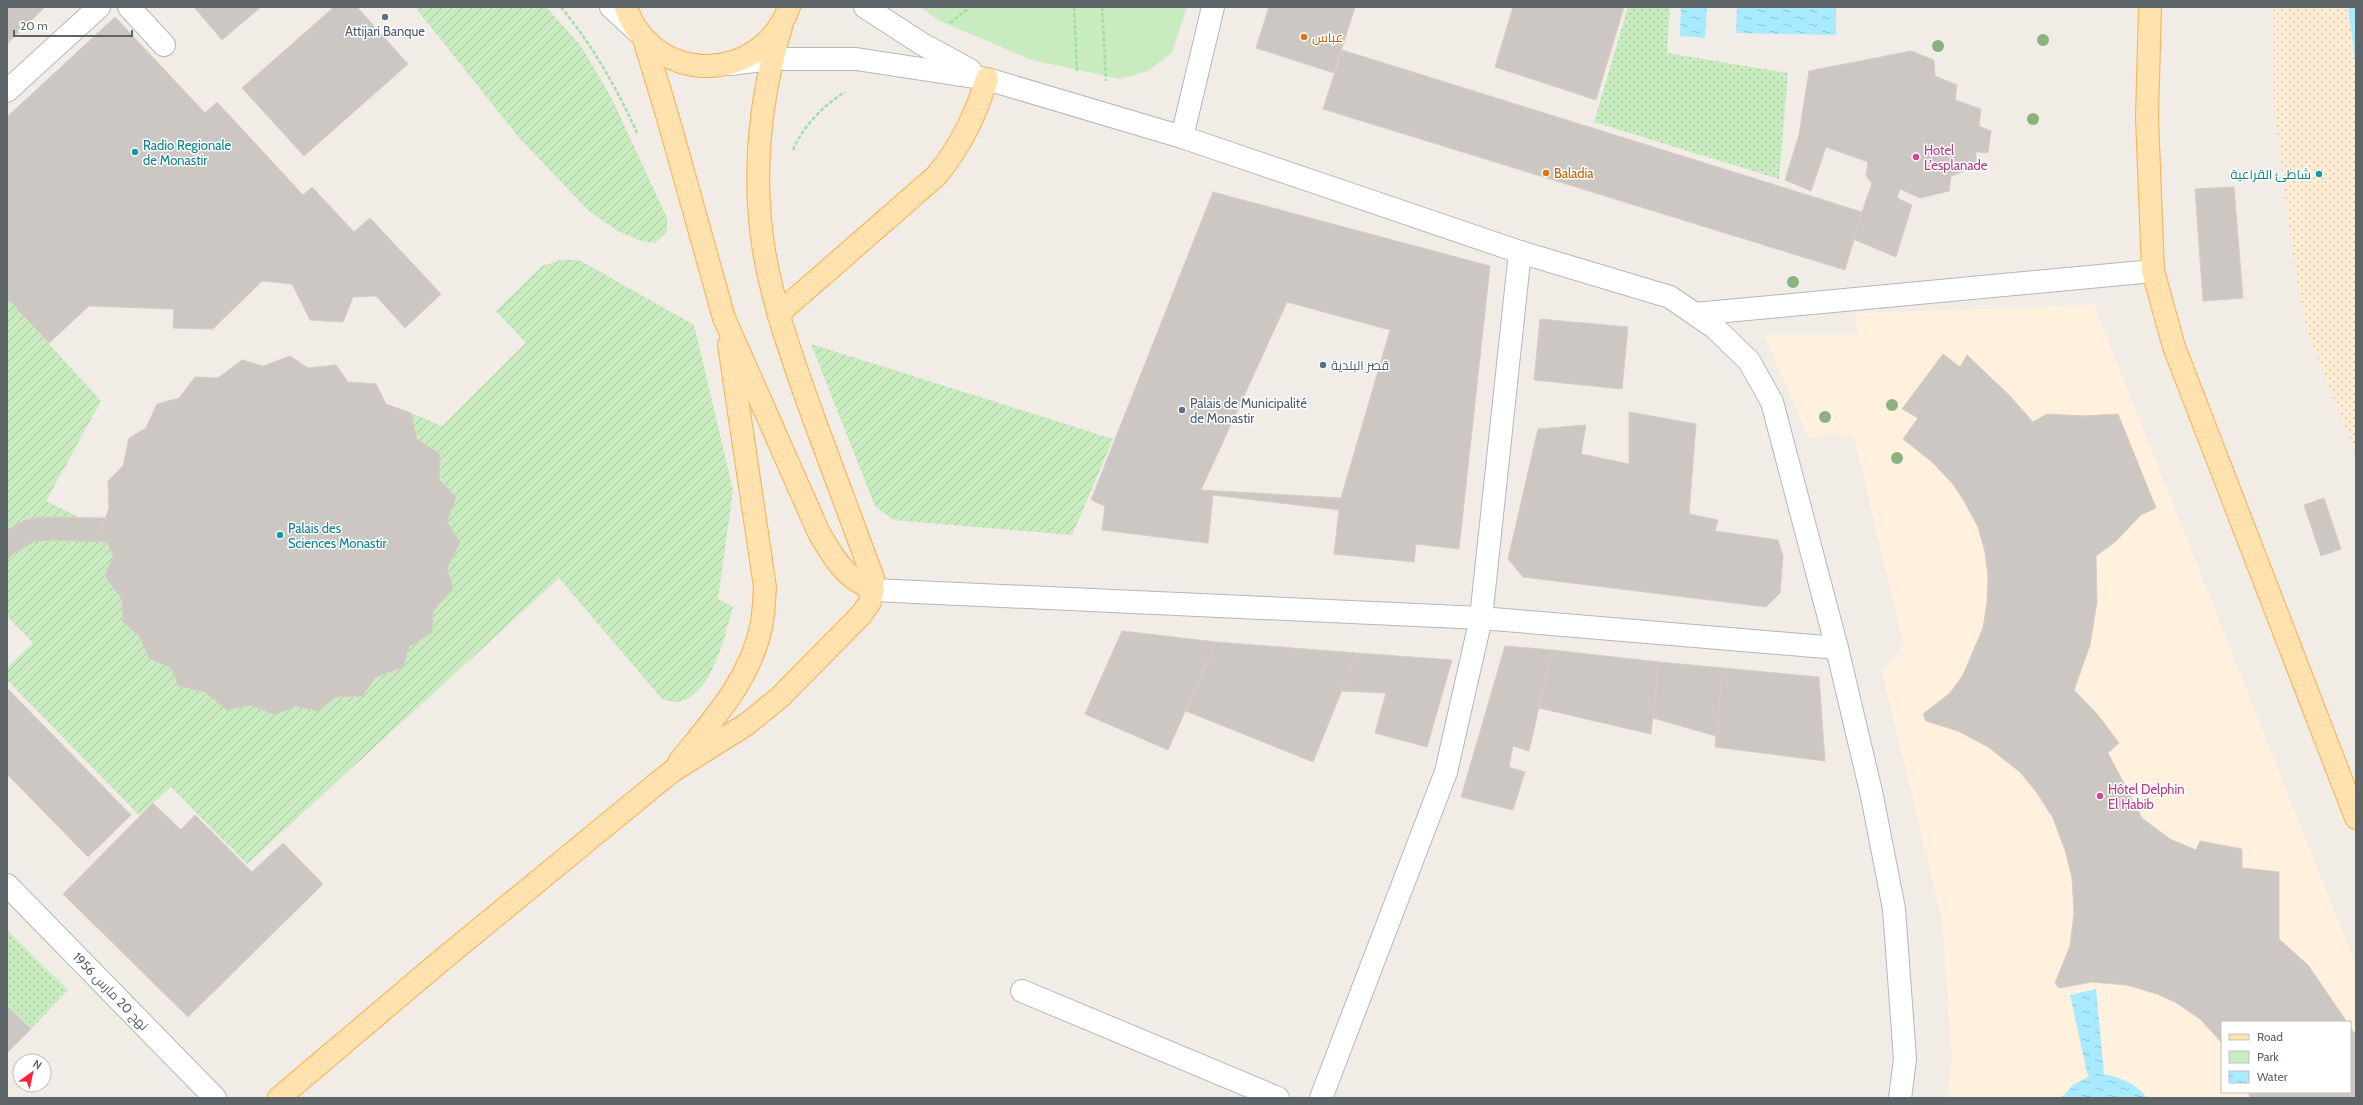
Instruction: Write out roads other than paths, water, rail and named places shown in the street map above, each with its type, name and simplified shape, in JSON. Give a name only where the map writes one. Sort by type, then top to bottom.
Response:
[{"type":"main road","points":[[626,7],[641,35],[668,118],[724,318],[765,587],[761,627],[747,667],[726,704],[671,772]]},
{"type":"main road","points":[[279,1098],[437,964],[671,772],[742,728],[780,697],[861,616],[870,602],[873,590],[873,578],[801,384],[778,314],[764,251],[758,180],[761,123],[772,59],[781,27],[789,7]]},
{"type":"main road","points":[[2150,7],[2148,117],[2153,271],[2174,347],[2356,818]]},
{"type":"main road","points":[[641,35],[661,53],[682,63],[705,67],[727,64],[748,57],[766,44],[781,27]]},
{"type":"main road","points":[[778,314],[936,176],[953,155],[966,133],[977,110],[987,79]]},
{"type":"main road","points":[[724,318],[820,533],[837,563],[854,580],[873,590]]},
{"type":"street","points":[[7,91],[99,7]]},
{"type":"street","points":[[129,7],[164,45]]},
{"type":"street","points":[[611,7],[641,35]]},
{"type":"street","points":[[865,7],[922,44],[987,79]]},
{"type":"street","points":[[1182,137],[1214,7]]},
{"type":"street","points":[[727,64],[772,59],[856,59],[987,79],[1182,137],[1520,252],[1670,297],[1715,328],[1749,361],[1772,402],[1837,648],[1872,796],[1894,909],[1905,1059],[1900,1098]]},
{"type":"street","points":[[1326,1097],[1446,772],[1481,618],[1520,252]]},
{"type":"street","points":[[1695,314],[2153,271]]},
{"type":"street","points":[[873,590],[1481,618],[1837,648]]},
{"type":"street","name":"نهج 20 مارس 1956","points":[[7,885],[215,1098]]},
{"type":"street","points":[[1022,991],[1278,1098]]},
{"type":"water","points":[[1681,7],[1707,7],[1705,38],[1680,36]]},
{"type":"water","points":[[1737,7],[1836,7],[1836,35],[1736,33]]},
{"type":"water","points":[[2348,7],[2356,7],[2356,66]]},
{"type":"water","points":[[2096,989],[2104,1074],[2117,1077],[2128,1082],[2138,1088],[2147,1098],[2061,1098],[2074,1084],[2088,1077],[2070,995]]},
{"type":"place","name":"Attijari Banque","points":[[385,17]]},
{"type":"place","name":"عباس","points":[[1304,37]]},
{"type":"place","name":"Radio Regionale de Monastir","points":[[135,152]]},
{"type":"place","name":"Hotel L'esplanade","points":[[1916,157]]},
{"type":"place","name":"Baladia","points":[[1546,173]]},
{"type":"place","name":"شاطئ القراعية","points":[[2319,174]]},
{"type":"place","name":"قصر البلدية","points":[[1323,365]]},
{"type":"place","name":"Palais de Municipalité de Monastir","points":[[1182,410]]},
{"type":"place","name":"Palais des Sciences Monastir","points":[[280,535]]},
{"type":"place","name":"Hôtel Delphin El Habib","points":[[2100,796]]}]
